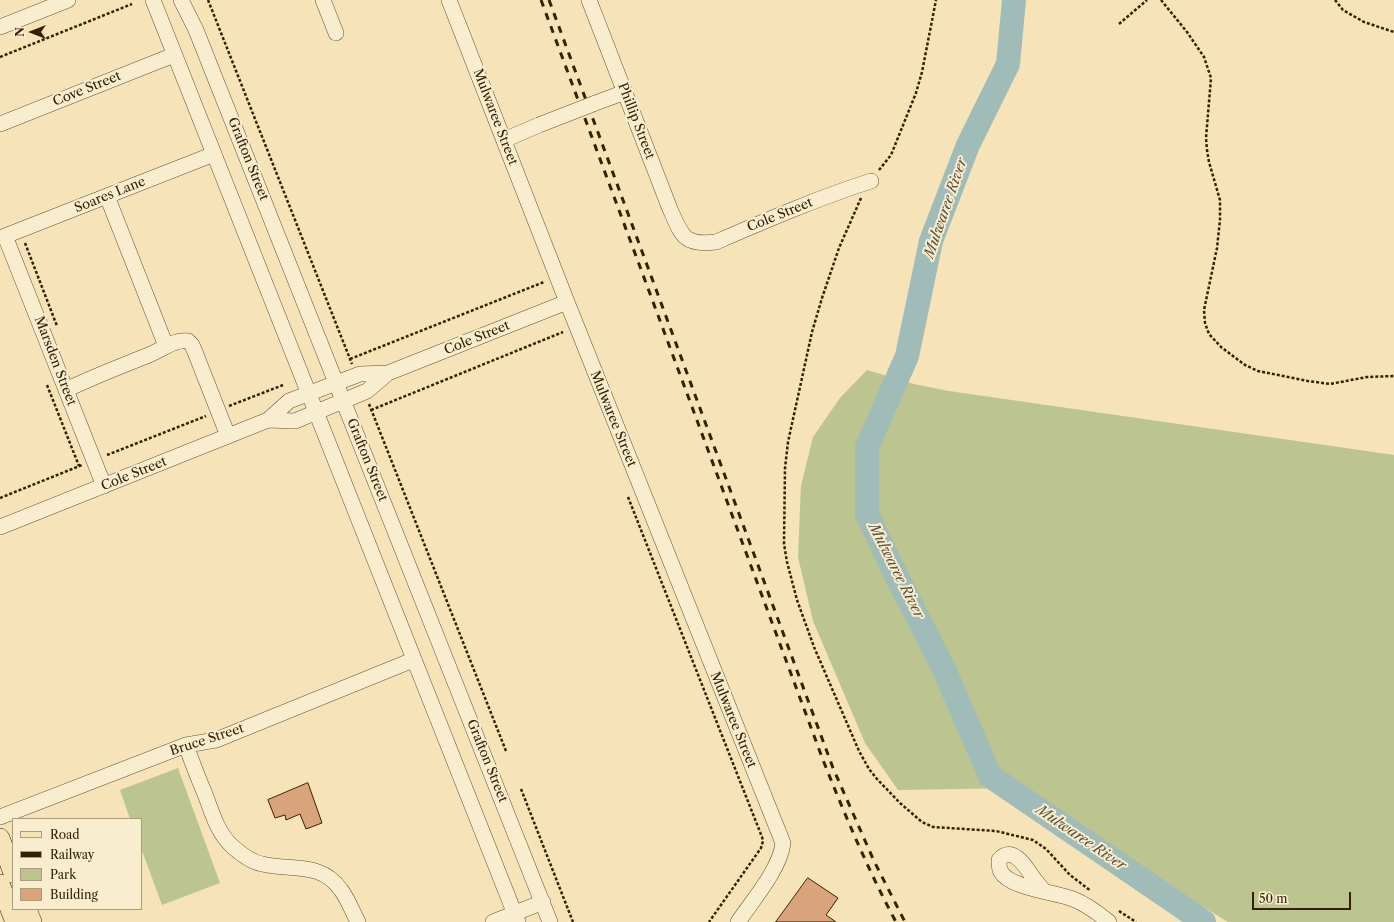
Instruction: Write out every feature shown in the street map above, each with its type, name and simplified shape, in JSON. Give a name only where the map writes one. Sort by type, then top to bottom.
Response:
[{"type":"main road","points":[[0,838],[12,870]]},
{"type":"main road","points":[[0,884],[12,910]]},
{"type":"main road","points":[[13,912],[32,922]]},
{"type":"street","points":[[0,27],[68,0]]},
{"type":"street","points":[[153,0],[516,918]]},
{"type":"street","name":"Grafton Street","points":[[181,0],[196,30],[550,922]]},
{"type":"street","points":[[323,0],[336,34]]},
{"type":"street","name":"Mulwaree Street","points":[[449,0],[504,140],[560,305],[783,843],[779,860],[738,922]]},
{"type":"street","name":"Phillip Street","points":[[589,0],[670,209],[679,230],[688,240]]},
{"type":"street","name":"Cove Street","points":[[0,124],[174,55]]},
{"type":"street","points":[[504,140],[625,92]]},
{"type":"street","name":"Soares Lane","points":[[5,236],[214,154]]},
{"type":"street","name":"Cole Street","points":[[688,240],[701,244],[716,242],[800,206],[871,181]]},
{"type":"street","points":[[107,196],[166,346]]},
{"type":"street","name":"Marsden Street","points":[[5,236],[104,486]]},
{"type":"street","name":"Cole Street","points":[[268,420],[295,421],[367,391],[388,373],[560,305]]},
{"type":"street","points":[[66,390],[90,377],[166,346],[183,341],[190,343],[195,352],[228,436]]},
{"type":"street","name":"Cole Street","points":[[0,527],[268,420],[288,402],[308,394],[360,374],[388,373]]},
{"type":"street","name":"Bruce Street","points":[[0,817],[186,745],[216,740],[414,660]]},
{"type":"street","points":[[186,745],[215,822],[222,835],[232,847],[246,857],[261,864],[278,867],[305,868],[318,871],[329,878],[340,889],[358,922]]},
{"type":"street","points":[[1044,891],[1073,899],[1090,908],[1112,915]]},
{"type":"street","points":[[493,922],[516,918],[543,902]]},
{"type":"path","points":[[936,0],[922,72],[913,100],[891,155],[871,181],[852,217],[822,298],[812,332],[788,442],[785,475],[784,544],[787,562],[797,600],[814,647],[859,751],[869,769],[877,779],[900,803],[922,822],[933,827],[996,831],[1034,840],[1046,849],[1070,875],[1092,891]]},
{"type":"path","points":[[1119,24],[1147,0]]},
{"type":"path","points":[[1161,0],[1187,32],[1204,57],[1208,65],[1211,78],[1206,150],[1220,200],[1220,220],[1217,248],[1204,310],[1205,323],[1209,334],[1221,347],[1245,365],[1258,371],[1330,384],[1367,377],[1394,376]]},
{"type":"path","points":[[1335,0],[1343,10],[1364,22],[1394,32]]},
{"type":"path","points":[[0,57],[132,4]]},
{"type":"path","points":[[22,230],[25,243],[60,333]]},
{"type":"path","points":[[350,359],[544,282],[545,285]]},
{"type":"path","points":[[371,410],[564,332],[560,305]]},
{"type":"path","points":[[45,380],[79,466]]},
{"type":"path","points":[[0,498],[283,385]]},
{"type":"path","points":[[105,447],[108,455]]},
{"type":"path","points":[[628,495],[762,836],[761,848],[709,922]]},
{"type":"path","points":[[521,789],[573,922]]},
{"type":"path","points":[[1112,915],[1136,922]]},
{"type":"green space","points":[[867,370],[914,384],[949,391],[1394,455],[1394,922],[1228,922],[1142,869],[1018,788],[898,790],[865,743],[813,621],[798,557],[801,486],[813,437],[840,398]]},
{"type":"green space","points":[[178,768],[220,883],[162,905],[142,851],[142,818],[130,818],[120,790]]},
{"type":"building","points":[[308,783],[322,823],[306,829],[300,814],[286,820],[285,815],[275,818],[268,800]]},
{"type":"building","points":[[808,878],[838,898],[826,915],[836,922],[776,922]]},
{"type":"waterway","name":"Mulwaree River","points":[[1014,0],[1008,64],[968,145],[931,241],[907,356],[867,447],[867,514],[943,667],[990,776],[1204,922]]},
{"type":"railway","points":[[541,0],[823,760],[857,842],[896,922]]},
{"type":"railway","points":[[549,0],[833,768],[874,861],[905,922]]}]
